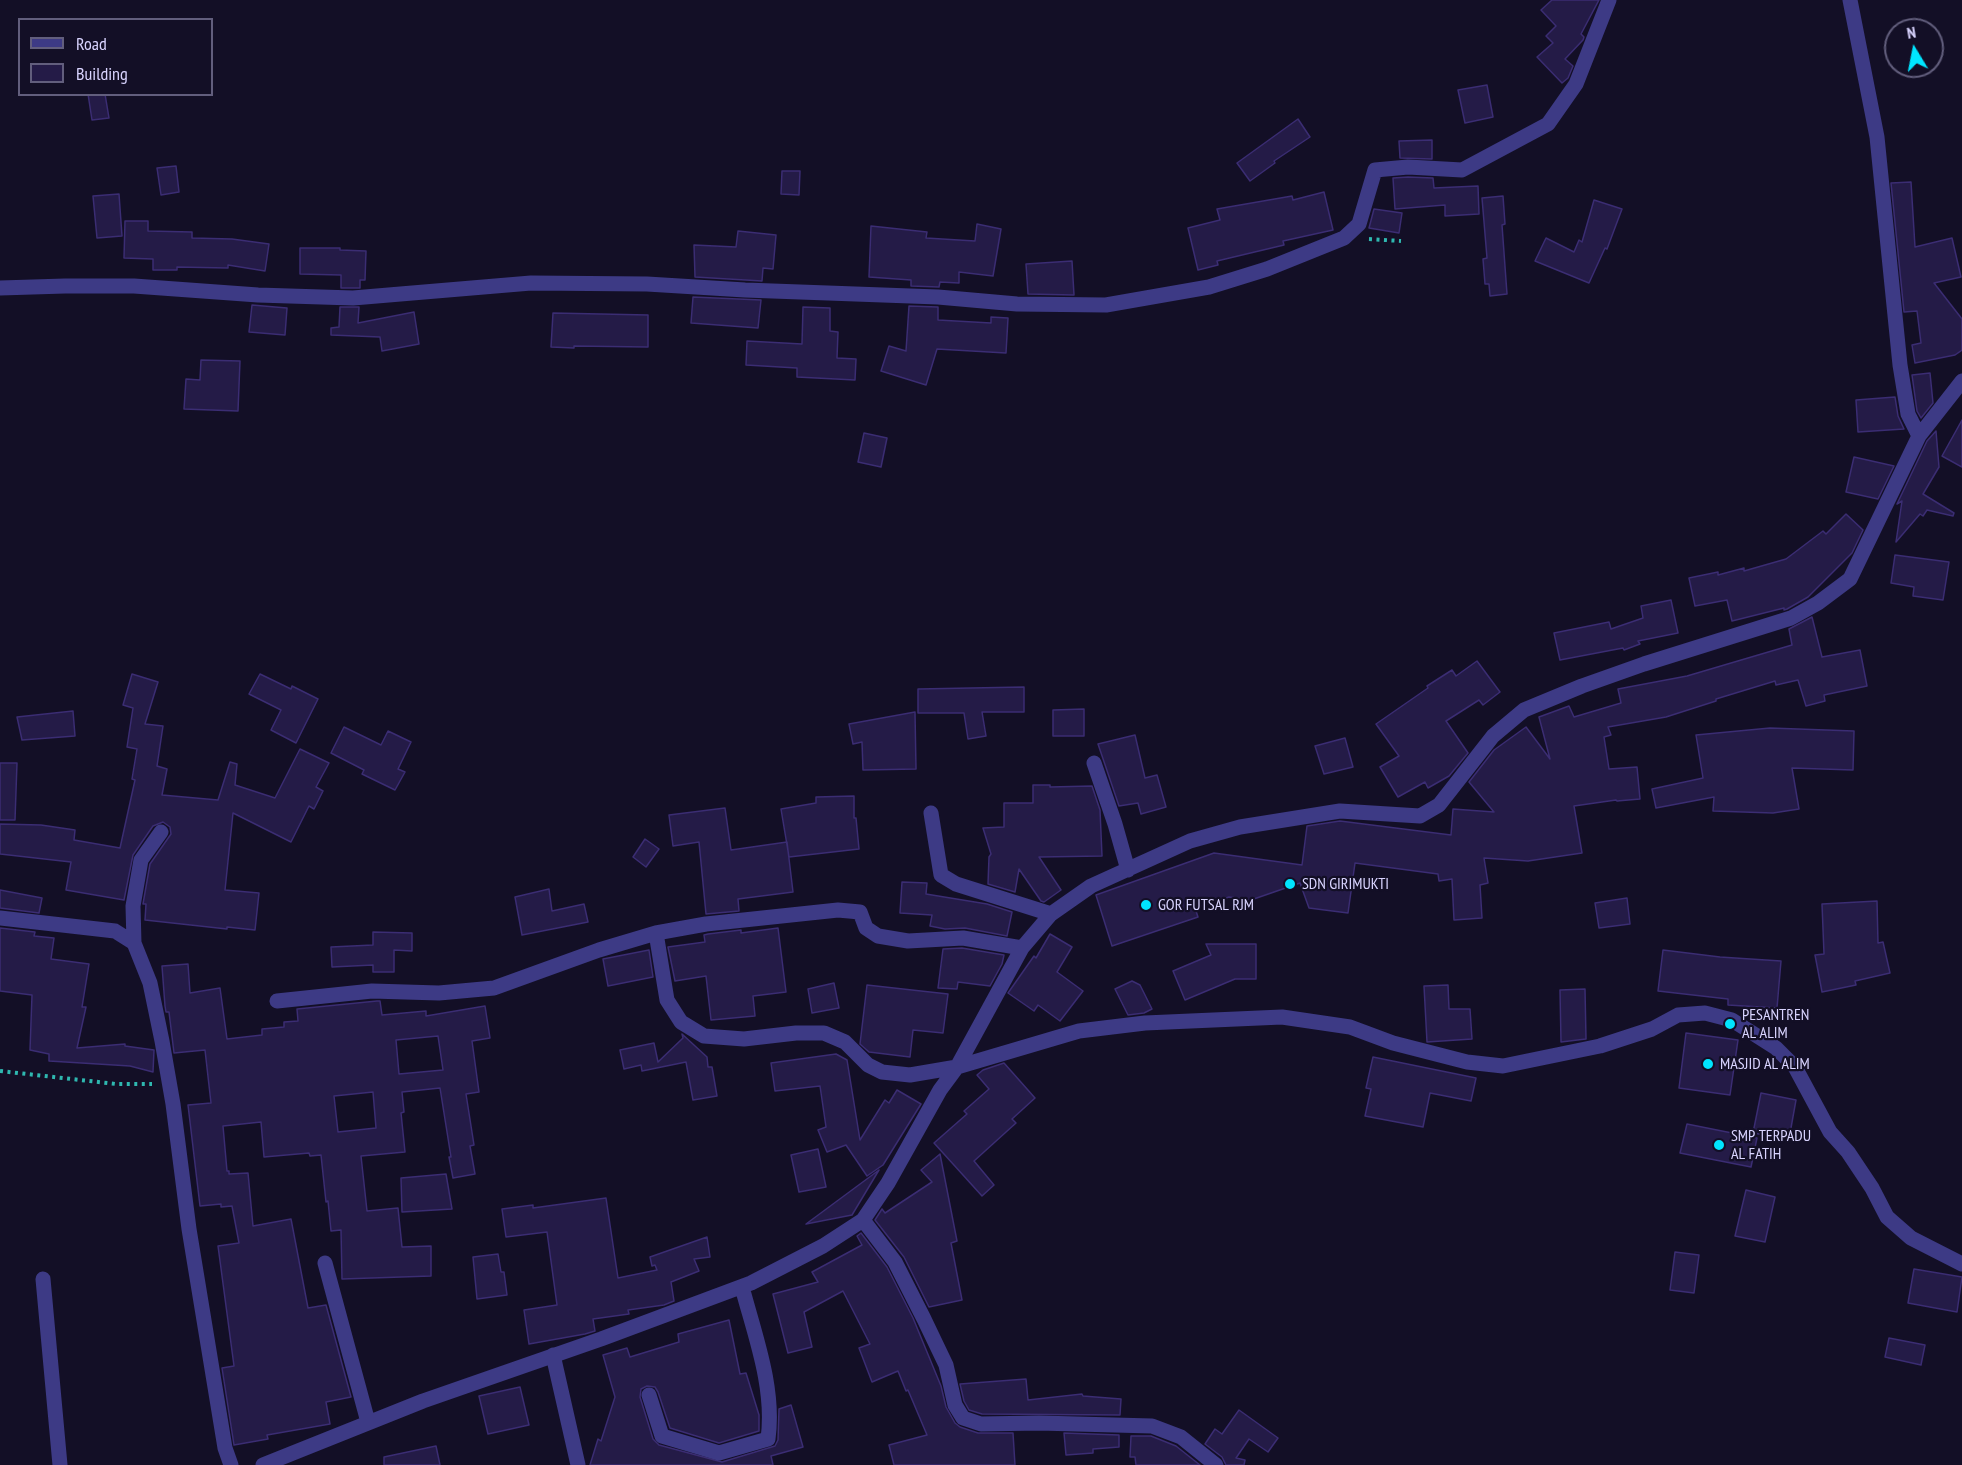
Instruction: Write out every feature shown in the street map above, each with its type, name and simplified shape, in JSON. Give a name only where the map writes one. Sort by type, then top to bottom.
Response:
[{"type":"street","points":[[0,288],[134,286],[258,295],[353,298],[531,283],[647,284],[938,297],[1017,304],[1106,305],[1209,287],[1268,268],[1344,238],[1359,224],[1375,170],[1408,167],[1462,170],[1548,124],[1576,84],[1609,0]]},
{"type":"street","points":[[1850,0],[1877,137],[1901,375],[1908,414],[1919,436]]},
{"type":"street","points":[[263,1465],[368,1422],[741,1287],[823,1246],[863,1220],[888,1183],[940,1090],[957,1067],[1022,948],[1051,914],[1091,886],[1190,841],[1250,825],[1340,811],[1420,816],[1439,805],[1493,736],[1524,710],[1644,664],[1791,618],[1818,603],[1850,579],[1919,436],[1962,381]]},
{"type":"street","points":[[1094,763],[1128,870]]},
{"type":"street","points":[[931,813],[940,875],[956,884],[1051,914]]},
{"type":"street","points":[[160,832],[141,860],[133,906],[134,943],[150,983],[170,1084],[189,1229],[225,1448],[231,1465]]},
{"type":"street","points":[[277,1001],[372,991],[439,993],[494,988],[599,950],[656,933],[706,924],[845,910],[860,912],[866,928],[878,936],[908,940],[963,938],[1022,948]]},
{"type":"street","points":[[0,918],[115,931],[134,943]]},
{"type":"street","points":[[656,933],[667,1000],[681,1022],[704,1036],[744,1039],[796,1033],[824,1033],[845,1042],[868,1065],[882,1072],[910,1075],[957,1067],[1079,1031],[1145,1023],[1282,1017],[1350,1028],[1393,1043],[1467,1062],[1503,1066],[1600,1046],[1652,1029],[1678,1015],[1705,1013],[1732,1020],[1776,1048],[1795,1067],[1830,1132],[1848,1152],[1872,1188],[1887,1217],[1911,1238],[1962,1264]]},
{"type":"street","points":[[863,1220],[895,1262],[924,1319],[946,1365],[955,1405],[963,1418],[981,1424],[1152,1426],[1181,1437],[1216,1465]]},
{"type":"street","points":[[325,1263],[368,1422]]},
{"type":"street","points":[[43,1279],[60,1465]]},
{"type":"street","points":[[649,1395],[662,1436],[719,1453],[768,1439],[770,1428],[766,1378],[741,1287]]},
{"type":"street","points":[[553,1355],[578,1465]]},
{"type":"path","points":[[0,1071],[117,1084],[170,1084]]},
{"type":"building","points":[[1552,0],[1599,0],[1581,34],[1584,37],[1583,40],[1565,59],[1573,66],[1568,78],[1562,83],[1537,57],[1553,43],[1546,36],[1556,26],[1541,10]]},
{"type":"building","points":[[1487,85],[1493,117],[1465,123],[1458,90]]},
{"type":"building","points":[[88,96],[105,96],[109,118],[92,120]]},
{"type":"building","points":[[1298,119],[1310,137],[1274,161],[1275,163],[1250,181],[1237,163]]},
{"type":"building","points":[[1432,140],[1432,159],[1400,158],[1399,141]]},
{"type":"building","points":[[176,166],[179,192],[161,195],[157,168]]},
{"type":"building","points":[[782,171],[800,171],[799,195],[781,194]]},
{"type":"building","points":[[1393,178],[1433,178],[1434,188],[1478,186],[1479,214],[1445,216],[1445,205],[1395,209]]},
{"type":"building","points":[[1911,182],[1915,247],[1952,238],[1961,277],[1934,283],[1962,319],[1962,350],[1955,355],[1915,363],[1912,345],[1921,343],[1917,311],[1904,312],[1891,183]]},
{"type":"building","points":[[1324,192],[1333,230],[1283,241],[1284,245],[1217,261],[1218,265],[1198,270],[1188,228],[1220,220],[1217,209],[1292,196],[1293,200]]},
{"type":"building","points":[[119,194],[122,236],[97,238],[93,196]]},
{"type":"building","points":[[1503,196],[1505,224],[1502,225],[1507,294],[1490,296],[1489,284],[1485,284],[1483,259],[1487,258],[1482,198]]},
{"type":"building","points":[[1594,200],[1622,209],[1607,249],[1605,248],[1589,283],[1535,261],[1546,238],[1574,252],[1579,240],[1582,242]]},
{"type":"building","points":[[1374,209],[1402,213],[1399,233],[1369,228]]},
{"type":"building","points":[[125,221],[148,221],[148,231],[192,232],[192,238],[232,239],[269,244],[265,271],[228,265],[228,268],[177,267],[177,270],[153,270],[153,259],[124,258]]},
{"type":"building","points":[[977,224],[1001,229],[993,276],[959,272],[959,283],[940,282],[939,287],[911,286],[911,280],[869,277],[871,226],[927,232],[926,238],[975,241]]},
{"type":"building","points":[[738,231],[776,235],[773,269],[763,268],[762,281],[695,277],[694,245],[736,247]]},
{"type":"building","points":[[300,248],[340,248],[340,250],[366,251],[365,280],[360,280],[360,288],[341,288],[341,275],[300,274]]},
{"type":"building","points":[[1072,261],[1074,295],[1028,294],[1026,264]]},
{"type":"building","points":[[693,297],[761,300],[758,328],[691,323]]},
{"type":"building","points":[[252,305],[287,308],[285,335],[249,332]]},
{"type":"building","points":[[909,306],[938,307],[938,320],[991,323],[991,317],[1008,318],[1006,353],[937,349],[926,385],[881,371],[889,346],[906,351]]},
{"type":"building","points":[[340,307],[359,307],[358,323],[414,312],[419,344],[382,351],[380,337],[331,335],[331,328],[339,327]]},
{"type":"building","points":[[803,307],[830,308],[830,331],[838,332],[837,358],[856,359],[855,380],[797,377],[797,368],[746,365],[747,341],[802,344]]},
{"type":"building","points":[[553,313],[648,315],[648,347],[551,347]]},
{"type":"building","points":[[201,360],[240,361],[238,411],[184,409],[186,379],[200,380]]},
{"type":"building","points":[[1930,373],[1933,403],[1921,418],[1917,411],[1912,375]]},
{"type":"building","points":[[1895,397],[1898,416],[1904,429],[1858,432],[1856,400]]},
{"type":"building","points":[[1962,420],[1962,467],[1942,456]]},
{"type":"building","points":[[1936,431],[1939,467],[1923,494],[1954,513],[1953,516],[1927,510],[1923,516],[1920,514],[1896,542],[1902,501],[1897,504],[1927,441]]},
{"type":"building","points":[[864,433],[887,438],[881,467],[858,462]]},
{"type":"building","points":[[1854,457],[1894,466],[1878,499],[1846,492]]},
{"type":"building","points":[[1846,514],[1863,530],[1852,553],[1808,597],[1784,610],[1784,608],[1732,621],[1727,600],[1695,606],[1689,578],[1718,572],[1718,575],[1744,568],[1744,571],[1786,559],[1823,531],[1826,534]]},
{"type":"building","points":[[1895,555],[1949,562],[1943,600],[1913,596],[1914,587],[1891,583]]},
{"type":"building","points":[[1671,600],[1678,633],[1638,641],[1640,644],[1624,650],[1623,648],[1560,660],[1554,633],[1609,622],[1611,629],[1643,618],[1641,606]]},
{"type":"building","points":[[1812,617],[1822,657],[1860,650],[1867,686],[1824,695],[1825,701],[1806,706],[1798,680],[1776,685],[1775,681],[1666,717],[1608,727],[1611,735],[1604,737],[1609,769],[1637,767],[1640,799],[1574,806],[1582,853],[1528,861],[1484,858],[1488,883],[1480,885],[1482,918],[1454,920],[1452,879],[1439,881],[1438,874],[1355,863],[1348,913],[1309,908],[1300,883],[1251,900],[1229,897],[1195,908],[1198,917],[1112,946],[1096,895],[1214,853],[1302,865],[1307,826],[1340,821],[1451,835],[1453,809],[1494,812],[1469,782],[1494,750],[1526,727],[1550,759],[1539,717],[1569,706],[1574,717],[1621,703],[1618,689],[1687,676],[1792,645],[1789,629]]},
{"type":"building","points":[[1477,661],[1500,692],[1483,705],[1479,700],[1446,721],[1468,753],[1449,776],[1428,788],[1425,782],[1398,797],[1380,767],[1399,756],[1376,724],[1452,670],[1456,676]]},
{"type":"building","points":[[132,674],[158,682],[145,724],[163,726],[157,766],[167,769],[162,795],[218,800],[230,762],[237,764],[235,785],[275,798],[300,749],[329,763],[316,787],[323,791],[314,809],[309,806],[291,842],[233,813],[225,890],[259,893],[255,930],[145,920],[146,904],[143,904],[150,864],[171,834],[170,827],[163,822],[153,826],[133,855],[124,900],[66,890],[71,862],[0,854],[0,824],[41,825],[75,830],[74,840],[120,848],[135,780],[132,779],[137,749],[127,747],[133,708],[123,705]]},
{"type":"building","points":[[260,674],[318,699],[296,743],[271,730],[281,710],[249,694]]},
{"type":"building","points":[[1024,687],[1024,712],[982,712],[986,736],[968,739],[964,713],[918,713],[918,689]]},
{"type":"building","points":[[1084,709],[1084,736],[1053,736],[1053,710]]},
{"type":"building","points":[[73,711],[75,736],[22,740],[17,717]]},
{"type":"building","points":[[915,712],[916,769],[863,770],[862,742],[853,744],[849,724]]},
{"type":"building","points":[[344,727],[381,745],[388,731],[411,742],[398,769],[405,772],[395,790],[362,774],[364,770],[331,753]]},
{"type":"building","points":[[1770,728],[1854,731],[1853,770],[1792,768],[1799,809],[1773,813],[1713,811],[1714,797],[1656,808],[1652,789],[1703,778],[1696,735]]},
{"type":"building","points":[[1135,735],[1145,778],[1157,775],[1166,807],[1141,814],[1138,803],[1119,806],[1098,744]]},
{"type":"building","points":[[1345,738],[1353,767],[1324,774],[1315,746]]},
{"type":"building","points":[[0,763],[17,763],[15,820],[0,820]]},
{"type":"building","points":[[1033,785],[1092,786],[1100,810],[1102,856],[1039,857],[1061,890],[1044,902],[1019,869],[1015,892],[988,884],[991,854],[983,828],[1004,827],[1004,803],[1033,803]]},
{"type":"building","points":[[854,796],[854,818],[856,818],[859,849],[789,857],[781,809],[816,803],[816,797]]},
{"type":"building","points":[[725,808],[731,850],[787,842],[793,892],[738,899],[739,911],[706,914],[699,842],[673,846],[669,815]]},
{"type":"building","points":[[645,839],[659,849],[646,867],[633,857]]},
{"type":"building","points":[[902,882],[927,883],[926,894],[987,904],[1012,912],[1007,936],[965,928],[945,929],[930,926],[932,915],[900,913]]},
{"type":"building","points":[[549,889],[552,911],[584,904],[588,922],[522,935],[515,897]]},
{"type":"building","points":[[0,890],[42,898],[39,913],[0,908]]},
{"type":"building","points":[[1627,898],[1630,924],[1599,928],[1595,903]]},
{"type":"building","points":[[1877,901],[1878,943],[1883,942],[1890,973],[1855,981],[1856,985],[1822,992],[1815,955],[1824,954],[1822,904]]},
{"type":"building","points":[[0,928],[35,932],[34,936],[54,938],[51,959],[89,964],[82,1007],[86,1007],[77,1048],[125,1044],[125,1046],[154,1050],[153,1072],[130,1066],[49,1061],[49,1054],[30,1050],[32,995],[0,991]]},
{"type":"building","points":[[778,928],[786,992],[753,996],[755,1016],[711,1020],[706,976],[675,981],[668,947],[705,942],[704,935],[708,934],[741,930],[741,933]]},
{"type":"building","points":[[373,932],[412,933],[412,951],[394,950],[394,972],[373,972],[373,965],[332,967],[331,947],[373,945]]},
{"type":"building","points":[[1050,934],[1072,947],[1057,972],[1083,991],[1060,1021],[1038,1005],[1034,1011],[1008,993],[1034,956],[1036,958]]},
{"type":"building","points":[[1206,944],[1256,944],[1256,979],[1235,979],[1185,1000],[1173,971],[1211,955]]},
{"type":"building","points":[[962,948],[1004,955],[1002,964],[990,986],[958,982],[957,989],[938,988],[943,949]]},
{"type":"building","points":[[649,950],[653,977],[608,986],[603,959]]},
{"type":"building","points":[[1663,950],[1781,961],[1777,1008],[1728,1005],[1728,999],[1658,991]]},
{"type":"building","points":[[188,964],[190,993],[220,988],[227,1039],[262,1035],[262,1029],[284,1027],[284,1022],[298,1021],[297,1009],[380,1001],[382,1015],[426,1011],[426,1016],[485,1006],[490,1038],[472,1041],[479,1092],[466,1094],[474,1145],[470,1146],[475,1174],[453,1178],[440,1088],[402,1092],[404,1112],[401,1113],[405,1152],[361,1156],[367,1211],[398,1208],[402,1247],[431,1246],[431,1276],[342,1279],[341,1230],[331,1231],[321,1155],[310,1156],[309,1153],[264,1157],[261,1122],[223,1126],[227,1171],[229,1174],[248,1173],[253,1226],[291,1219],[308,1308],[326,1305],[351,1397],[326,1402],[330,1424],[267,1435],[268,1439],[234,1445],[222,1368],[234,1366],[218,1246],[239,1243],[232,1206],[221,1207],[221,1204],[200,1206],[188,1105],[211,1103],[205,1050],[174,1053],[169,1012],[166,1012],[165,1006],[162,966]],"holes":[[[438,1036],[443,1070],[399,1074],[396,1040]],[[373,1092],[376,1128],[338,1132],[334,1096]]]},
{"type":"building","points":[[1132,981],[1140,985],[1152,1009],[1144,1013],[1128,1015],[1115,989]]},
{"type":"building","points":[[834,983],[839,1008],[812,1013],[808,989]]},
{"type":"building","points":[[867,985],[948,994],[943,1033],[913,1030],[910,1057],[869,1052],[860,1044]]},
{"type":"building","points":[[1448,985],[1449,1009],[1470,1009],[1472,1039],[1427,1042],[1424,986]]},
{"type":"building","points":[[1585,989],[1586,1039],[1561,1042],[1560,990]]},
{"type":"building","name":"MASJID AL ALIM","points":[[1686,1033],[1738,1040],[1730,1095],[1679,1088]]},
{"type":"building","points":[[682,1034],[707,1057],[708,1067],[712,1067],[717,1096],[693,1100],[686,1062],[642,1071],[641,1065],[624,1069],[620,1050],[654,1043],[658,1062],[683,1038]]},
{"type":"building","points":[[836,1054],[847,1060],[860,1140],[885,1100],[889,1103],[897,1090],[921,1104],[883,1165],[867,1176],[846,1145],[827,1152],[818,1130],[826,1127],[820,1086],[775,1091],[771,1063]]},
{"type":"building","points":[[1373,1057],[1476,1078],[1471,1101],[1430,1093],[1423,1127],[1365,1116],[1371,1089],[1366,1088]]},
{"type":"building","points":[[1004,1063],[1035,1098],[1012,1119],[1016,1123],[974,1161],[994,1185],[982,1196],[934,1143],[967,1114],[964,1111],[989,1089],[977,1075],[983,1070]]},
{"type":"building","name":"SMP TERPADU AL FATIH","points":[[1761,1093],[1796,1100],[1789,1139],[1753,1133]]},
{"type":"building","name":"SMP TERPADU AL FATIH","points":[[1687,1124],[1757,1138],[1751,1167],[1680,1153]]},
{"type":"building","points":[[818,1149],[826,1187],[799,1192],[791,1155]]},
{"type":"building","points":[[940,1154],[957,1241],[951,1243],[962,1300],[929,1307],[904,1257],[875,1220],[882,1209],[885,1213],[932,1182],[921,1170]]},
{"type":"building","points":[[879,1170],[852,1215],[806,1224]]},
{"type":"building","points":[[446,1174],[452,1209],[402,1212],[401,1178]]},
{"type":"building","points":[[1746,1190],[1775,1197],[1765,1242],[1735,1236]]},
{"type":"building","points":[[606,1198],[618,1278],[657,1270],[655,1265],[652,1266],[650,1257],[707,1237],[710,1257],[694,1259],[699,1271],[671,1282],[674,1301],[664,1305],[628,1310],[629,1314],[593,1319],[595,1331],[585,1334],[529,1344],[524,1310],[557,1305],[547,1232],[506,1237],[502,1209],[533,1205],[533,1208]]},
{"type":"building","points":[[861,1233],[887,1267],[913,1318],[941,1386],[946,1407],[955,1423],[978,1433],[1013,1433],[1015,1465],[894,1465],[889,1445],[927,1435],[898,1371],[872,1382],[859,1348],[870,1344],[843,1291],[804,1312],[812,1347],[788,1353],[773,1294],[818,1282],[812,1272],[862,1245],[857,1236]]},
{"type":"building","points":[[1675,1252],[1699,1255],[1694,1293],[1670,1290]]},
{"type":"building","points":[[498,1254],[501,1272],[504,1272],[507,1295],[477,1299],[473,1257]]},
{"type":"building","points":[[1914,1269],[1962,1277],[1957,1312],[1908,1303]]},
{"type":"building","points":[[729,1320],[740,1374],[746,1373],[759,1415],[759,1431],[719,1443],[670,1428],[658,1392],[655,1387],[647,1386],[641,1389],[640,1397],[653,1439],[659,1445],[722,1462],[775,1446],[778,1440],[779,1409],[791,1405],[803,1447],[771,1456],[773,1465],[590,1465],[598,1439],[601,1441],[615,1397],[603,1355],[627,1348],[630,1357],[679,1342],[678,1334]]},
{"type":"building","points":[[1889,1338],[1925,1345],[1921,1365],[1885,1357]]},
{"type":"building","points":[[1026,1379],[1028,1400],[1082,1394],[1083,1396],[1121,1399],[1120,1415],[982,1414],[969,1410],[960,1384]]},
{"type":"building","points":[[520,1387],[529,1425],[488,1434],[479,1396]]},
{"type":"building","points":[[1239,1410],[1278,1438],[1268,1452],[1249,1439],[1236,1458],[1245,1460],[1244,1465],[1226,1465],[1222,1457],[1205,1444],[1215,1429],[1222,1434]]},
{"type":"building","points":[[1064,1433],[1119,1435],[1119,1447],[1093,1449],[1093,1453],[1066,1455]]},
{"type":"building","points":[[1131,1436],[1151,1436],[1176,1446],[1200,1465],[1136,1465],[1135,1457],[1130,1457]]},
{"type":"building","points":[[436,1446],[440,1465],[384,1465],[384,1457]]},
{"type":"place","name":"SDN GIRIMUKTI","points":[[1290,884]]},
{"type":"place","name":"GOR FUTSAL RJM","points":[[1146,905]]},
{"type":"place","name":"PESANTREN AL ALIM","points":[[1730,1024]]},
{"type":"place","name":"MASJID AL ALIM","points":[[1708,1064]]},
{"type":"place","name":"SMP TERPADU AL FATIH","points":[[1719,1145]]}]
